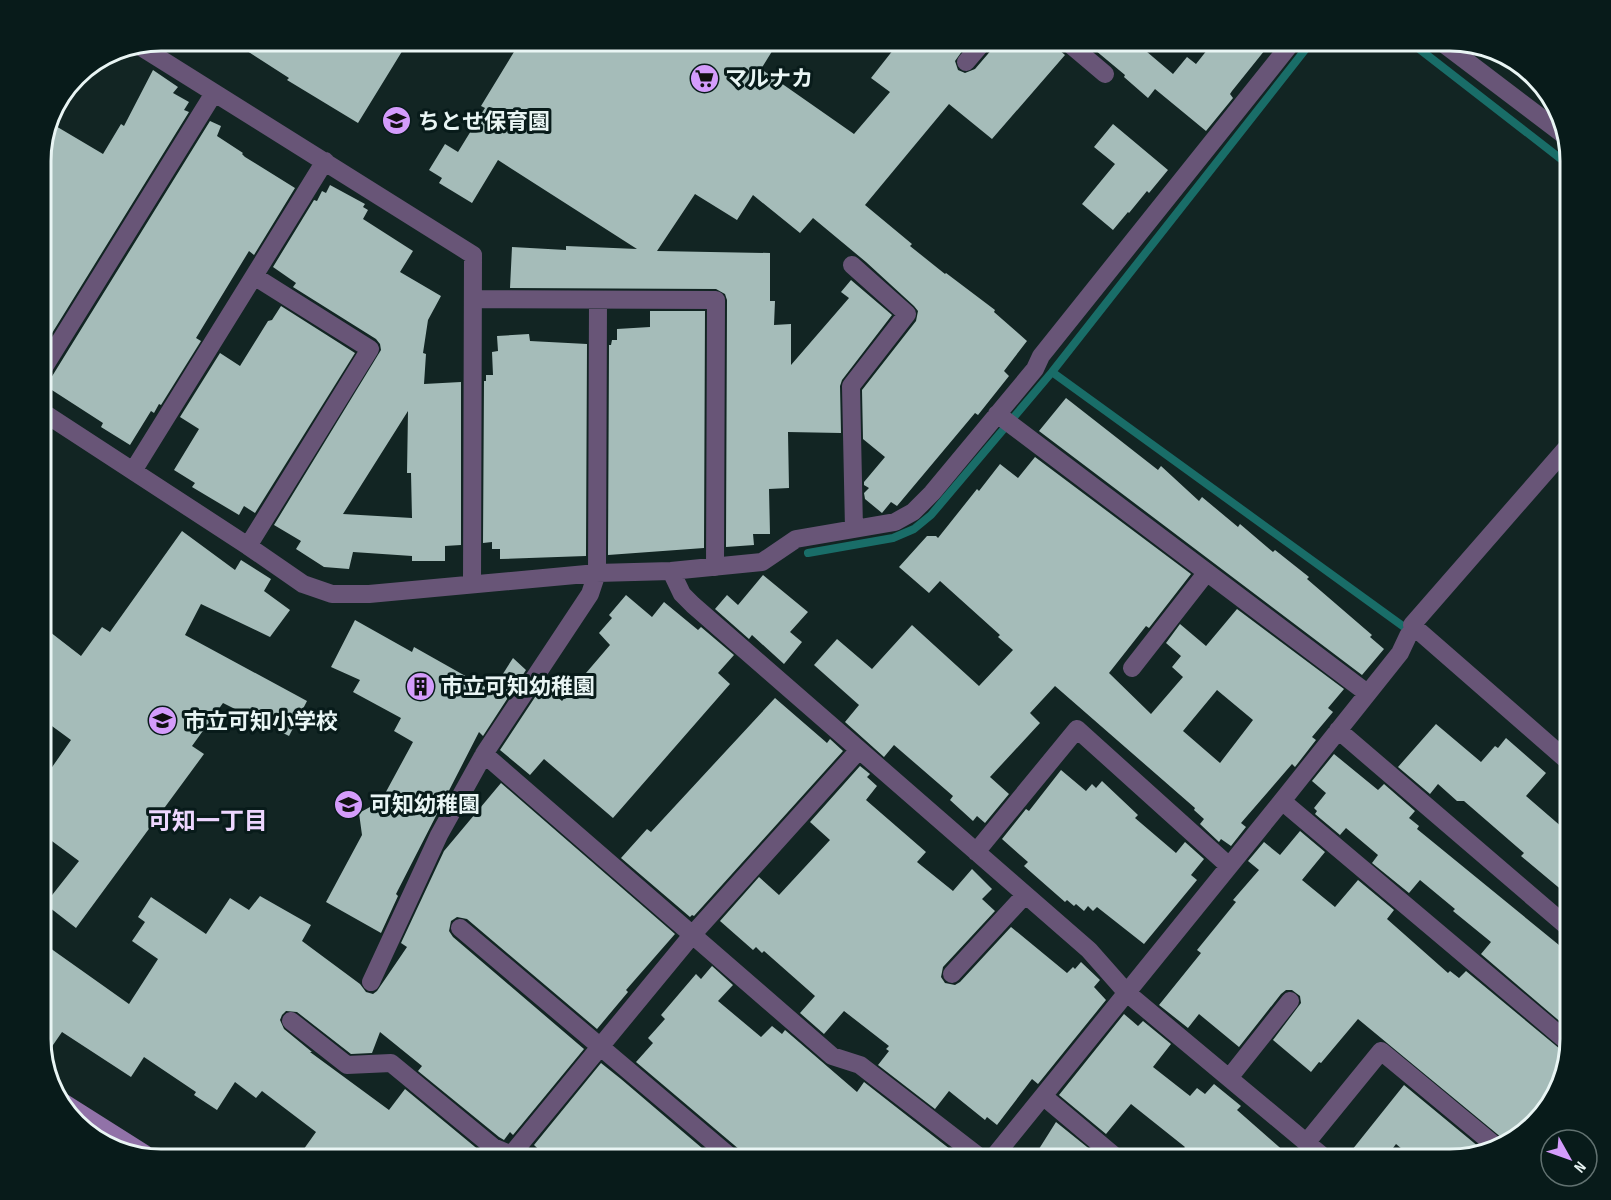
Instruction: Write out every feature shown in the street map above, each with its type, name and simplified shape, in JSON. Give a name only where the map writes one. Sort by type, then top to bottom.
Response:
[{"type":"main road","points":[[80,1114],[119,1141]]},
{"type":"street","points":[[966,62],[975,51]]},
{"type":"street","points":[[1079,51],[1105,74]]},
{"type":"street","points":[[51,418],[303,584],[332,594],[359,595],[597,573],[671,571],[762,562],[796,539],[895,522],[913,512],[999,416],[1035,369],[1041,356],[1284,51]]},
{"type":"street","points":[[1454,51],[1555,128]]},
{"type":"street","points":[[149,52],[473,255],[472,584]]},
{"type":"street","points":[[51,356],[214,93]]},
{"type":"street","points":[[133,471],[325,161]]},
{"type":"street","points":[[852,265],[907,314],[851,386],[854,530]]},
{"type":"street","points":[[248,546],[370,348],[254,276]]},
{"type":"street","points":[[473,299],[716,300],[715,567]]},
{"type":"street","points":[[371,982],[439,835],[484,754],[590,594],[597,573],[598,300]]},
{"type":"street","points":[[999,416],[1367,693]]},
{"type":"street","points":[[1001,1149],[1400,652],[1412,631],[1412,625],[1560,455]]},
{"type":"street","points":[[671,571],[682,594],[693,605],[1089,950],[1127,993],[1313,1149]]},
{"type":"street","points":[[1132,668],[1207,572]]},
{"type":"street","points":[[1412,631],[1560,755]]},
{"type":"street","points":[[976,852],[1077,729],[1229,866]]},
{"type":"street","points":[[1338,730],[1560,920]]},
{"type":"street","points":[[522,1149],[693,934],[859,750]]},
{"type":"street","points":[[484,754],[832,1056],[860,1065],[968,1149]]},
{"type":"street","points":[[1282,801],[1560,1035]]},
{"type":"street","points":[[952,974],[1025,895]]},
{"type":"street","points":[[460,928],[720,1149]]},
{"type":"street","points":[[1229,1078],[1290,1001]]},
{"type":"street","points":[[291,1021],[347,1065],[391,1063],[498,1149]]},
{"type":"street","points":[[1306,1143],[1381,1051],[1490,1142]]},
{"type":"street","points":[[1043,1096],[1106,1149]]},
{"type":"building","points":[[247,51],[402,51],[358,123],[287,80],[289,78]]},
{"type":"building","points":[[515,51],[772,51],[761,69],[854,134],[890,92],[871,78],[892,51],[962,51],[955,61],[958,70],[965,73],[975,69],[990,51],[1060,51],[1065,55],[992,139],[949,104],[865,205],[912,244],[910,246],[995,310],[994,312],[1027,341],[1004,371],[1009,376],[978,415],[975,413],[897,506],[891,502],[882,513],[865,499],[864,493],[869,488],[864,485],[864,482],[885,457],[863,439],[862,390],[916,321],[918,311],[866,262],[813,218],[800,233],[753,195],[737,220],[695,194],[657,251],[770,253],[770,301],[775,301],[774,325],[791,324],[791,365],[849,298],[841,292],[851,280],[892,315],[842,380],[840,386],[841,433],[788,432],[789,488],[769,489],[770,534],[753,534],[754,545],[726,547],[727,300],[725,294],[716,289],[510,288],[512,247],[566,250],[566,246],[637,249],[498,160],[472,203],[439,183],[442,178],[429,170],[445,144],[458,152],[485,108],[481,106]]},
{"type":"building","points":[[1096,51],[1146,51],[1173,74],[1187,57],[1196,64],[1206,51],[1264,51],[1232,91],[1230,94],[1233,98],[1206,131],[1155,89],[1148,98],[1124,77],[1125,75]]},
{"type":"building","points":[[153,70],[178,87],[173,93],[189,102],[184,110],[189,112],[51,335],[51,154],[57,127],[103,154],[121,124],[124,126]]},
{"type":"building","points":[[210,121],[221,126],[217,136],[243,153],[245,157],[295,188],[254,255],[249,251],[196,338],[201,341],[161,405],[159,404],[154,413],[151,411],[130,445],[101,427],[103,423],[51,389],[51,378]]},
{"type":"building","points":[[1113,124],[1168,170],[1113,230],[1082,204],[1115,164],[1094,147]]},
{"type":"building","points":[[330,185],[365,204],[363,207],[368,210],[363,219],[413,251],[400,272],[441,296],[428,320],[423,353],[426,354],[424,384],[461,382],[461,545],[445,546],[445,561],[412,561],[412,556],[353,552],[349,569],[324,567],[296,549],[301,541],[274,525],[381,350],[376,339],[293,287],[296,283],[273,267],[314,200],[317,201],[322,191],[326,193]],"holes":[[[408,411],[407,473],[411,473],[412,518],[343,514]]]},
{"type":"building","points":[[281,306],[355,353],[255,513],[244,506],[239,515],[192,487],[195,483],[174,470],[199,429],[180,417],[220,353],[240,366],[268,321],[272,320]]},
{"type":"building","points":[[650,311],[705,311],[704,548],[608,555],[609,345],[612,340],[617,340],[617,329],[650,327]]},
{"type":"building","points":[[529,334],[530,341],[587,344],[586,556],[500,559],[500,549],[492,549],[492,542],[483,543],[484,381],[486,381],[486,375],[493,375],[492,352],[498,351],[497,336]]},
{"type":"building","points":[[1066,398],[1158,470],[1161,466],[1199,501],[1202,497],[1238,527],[1240,524],[1273,552],[1275,550],[1309,577],[1307,579],[1372,635],[1370,637],[1384,649],[1362,675],[1039,431]]},
{"type":"building","points":[[1035,457],[1191,574],[1149,628],[1146,626],[1109,673],[1151,714],[1183,677],[1172,667],[1181,656],[1166,643],[1180,624],[1206,646],[1237,609],[1344,689],[1328,708],[1333,712],[1312,737],[1316,740],[1295,767],[1292,764],[1241,823],[1246,827],[1231,846],[1221,839],[1219,842],[1200,824],[1204,819],[1194,810],[1195,808],[1055,686],[1030,713],[1040,723],[990,777],[1009,794],[985,823],[977,816],[973,821],[950,800],[953,796],[894,745],[884,757],[845,722],[859,705],[814,665],[837,639],[872,669],[912,625],[979,686],[1013,650],[998,637],[1000,635],[940,581],[929,593],[899,567],[927,536],[938,538],[1000,464],[1018,478]],"holes":[[[1217,690],[1253,720],[1220,763],[1183,731]]]},
{"type":"building","points":[[182,531],[235,570],[241,560],[271,579],[264,591],[290,610],[270,637],[201,604],[185,635],[307,701],[289,736],[223,703],[192,746],[204,754],[76,928],[51,909],[51,896],[79,861],[51,840],[51,769],[71,740],[51,725],[51,633],[81,656],[102,627],[110,632]]},
{"type":"building","points":[[763,575],[808,612],[790,632],[802,642],[784,664],[752,635],[749,639],[715,609],[727,595],[738,605]]},
{"type":"building","points":[[626,595],[652,617],[664,602],[698,630],[701,627],[734,655],[718,673],[730,684],[613,818],[544,759],[530,775],[500,750],[543,685],[562,701],[610,645],[599,633],[612,618],[609,615]]},
{"type":"building","points":[[355,620],[412,652],[414,647],[492,691],[513,658],[526,670],[483,736],[479,732],[396,894],[398,896],[381,933],[326,902],[362,835],[359,813],[381,801],[413,742],[394,731],[401,718],[353,692],[360,680],[331,667]]},
{"type":"building","points":[[775,698],[827,743],[830,739],[843,751],[694,916],[690,917],[621,858],[647,829],[651,832]]},
{"type":"building","points":[[1436,724],[1481,762],[1495,746],[1498,748],[1506,738],[1546,773],[1526,796],[1560,825],[1560,889],[1521,856],[1524,853],[1464,801],[1457,801],[1438,784],[1430,794],[1398,767]]},
{"type":"building","points":[[1334,754],[1378,790],[1384,784],[1415,811],[1409,818],[1419,826],[1417,829],[1560,946],[1560,1021],[1481,954],[1491,942],[1453,911],[1455,909],[1420,880],[1409,893],[1372,863],[1378,855],[1346,828],[1340,835],[1315,814],[1317,811],[1314,808],[1326,793],[1312,781]]},
{"type":"building","points":[[860,766],[870,774],[867,777],[877,786],[866,800],[926,852],[917,862],[953,891],[972,869],[992,889],[982,899],[995,911],[943,967],[941,977],[945,983],[955,985],[960,982],[1011,927],[1067,973],[1081,962],[1100,980],[1094,987],[1106,1000],[1038,1084],[1032,1079],[997,1125],[987,1117],[985,1120],[949,1091],[935,1109],[878,1065],[889,1051],[886,1049],[889,1046],[844,1011],[824,1034],[800,1013],[815,996],[764,951],[762,953],[756,947],[753,950],[720,921],[759,877],[779,895],[830,840],[810,822]]},
{"type":"building","points":[[1061,770],[1086,791],[1092,784],[1096,788],[1102,781],[1138,815],[1135,818],[1176,853],[1185,842],[1204,859],[1191,875],[1197,880],[1144,944],[1097,907],[1093,911],[1088,906],[1084,911],[1076,904],[1074,906],[1067,900],[1065,902],[1024,866],[1028,862],[1002,839],[1026,809],[1029,811]]},
{"type":"building","points":[[501,783],[675,934],[626,990],[628,992],[597,1029],[467,919],[457,917],[451,921],[449,931],[453,937],[584,1049],[513,1135],[510,1132],[504,1140],[418,1071],[422,1066],[380,1032],[372,1053],[351,1054],[297,1012],[286,1011],[280,1020],[284,1029],[312,1052],[310,1052],[389,1110],[405,1089],[478,1149],[304,1149],[316,1132],[262,1091],[256,1098],[235,1082],[217,1110],[194,1095],[196,1092],[144,1057],[131,1077],[62,1032],[51,1048],[51,949],[129,1004],[158,959],[132,941],[145,922],[138,917],[151,897],[206,934],[230,898],[249,910],[260,896],[311,925],[302,941],[360,984],[366,992],[373,994],[407,947],[401,943],[444,851]]},
{"type":"building","points":[[1300,831],[1325,852],[1302,880],[1335,907],[1358,880],[1394,910],[1387,919],[1448,973],[1450,971],[1459,978],[1466,971],[1560,1049],[1549,1088],[1528,1117],[1501,1137],[1358,1019],[1311,1072],[1273,1040],[1301,1003],[1300,996],[1292,990],[1286,990],[1281,994],[1239,1047],[1199,1014],[1188,1028],[1159,1005],[1201,953],[1197,950],[1236,902],[1233,900],[1259,870],[1248,861],[1264,842],[1280,855]]},
{"type":"building","points":[[712,966],[733,985],[718,1001],[761,1037],[772,1026],[782,1034],[785,1030],[857,1092],[864,1082],[950,1149],[739,1149],[636,1062],[653,1043],[648,1038],[665,1019],[661,1015],[696,974],[701,979]]},
{"type":"building","points":[[1124,1014],[1138,1026],[1143,1021],[1171,1044],[1153,1067],[1190,1096],[1197,1088],[1205,1094],[1214,1084],[1241,1106],[1237,1110],[1281,1149],[1183,1149],[1185,1147],[1131,1104],[1106,1134],[1059,1095]]},
{"type":"building","points":[[601,1063],[703,1149],[538,1149],[534,1145]]},
{"type":"building","points":[[1404,1085],[1477,1145],[1450,1149],[1402,1149],[1396,1144],[1392,1149],[1353,1149]]},
{"type":"building","points":[[1056,1122],[1090,1149],[1039,1149]]},
{"type":"waterway","points":[[808,553],[893,538],[914,529],[931,515],[1052,372],[1304,51]]},
{"type":"waterway","points":[[1422,51],[1560,158]]},
{"type":"waterway","points":[[1052,372],[1411,632]]},
{"type":"place","name":"マルナカ","points":[[704,78]]},
{"type":"place","name":"ちとせ保育園","points":[[397,121]]},
{"type":"place","name":"市立可知幼稚園","points":[[420,686]]},
{"type":"place","name":"市立可知小学校","points":[[163,721]]},
{"type":"place","name":"可知幼稚園","points":[[349,804]]},
{"type":"district","name":"可知一丁目","points":[[208,821]]}]
